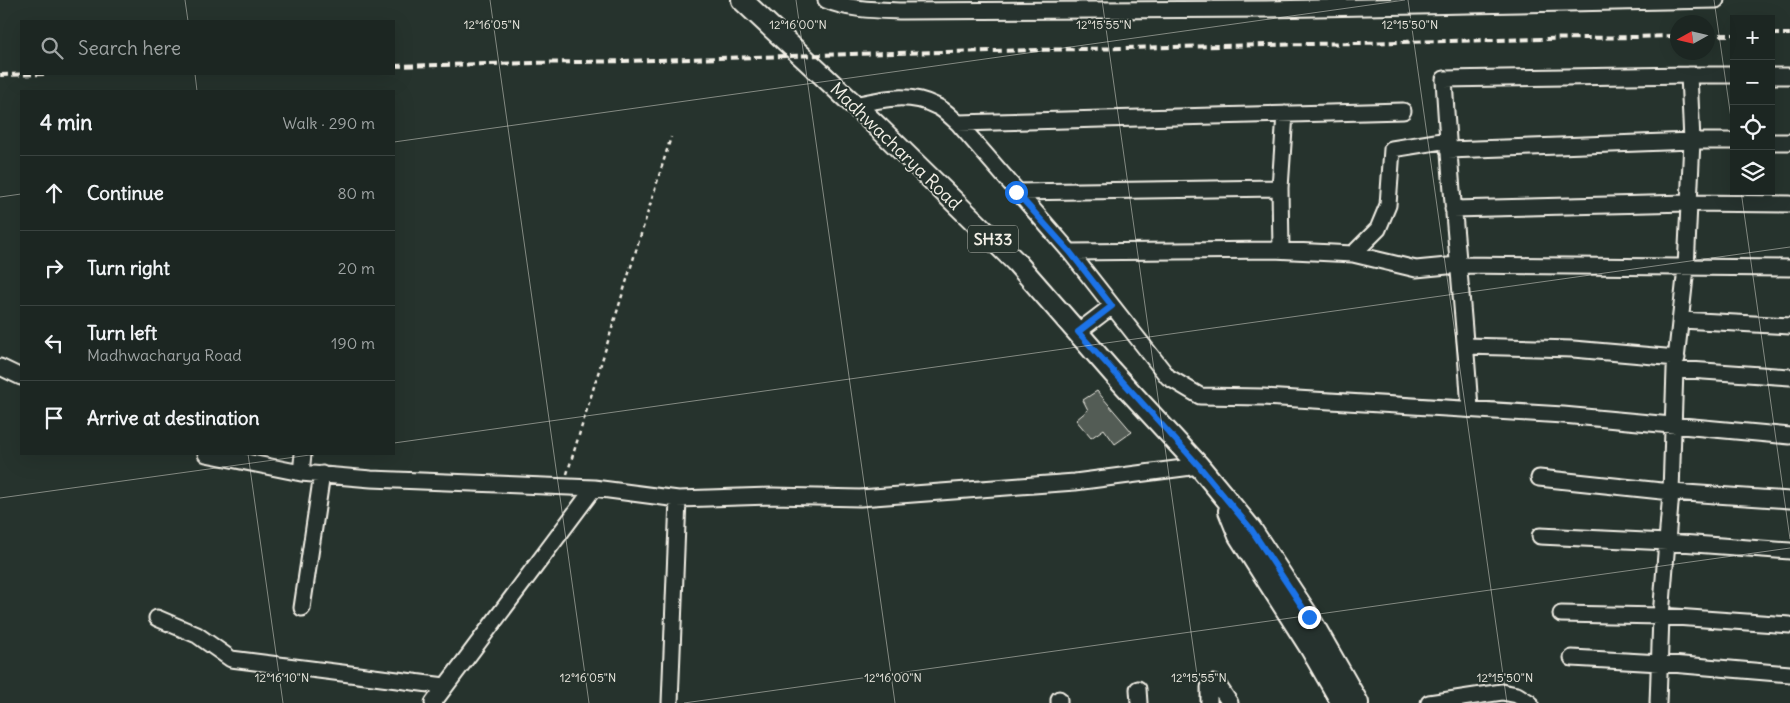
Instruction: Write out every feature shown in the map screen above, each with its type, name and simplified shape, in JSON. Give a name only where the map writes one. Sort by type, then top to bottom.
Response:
[{"type":"main road","name":"Madhwacharya Road","points":[[742,0],[854,104],[1016,262],[1199,466],[1251,529],[1309,617],[1358,703]]},
{"type":"main road","name":"Madhwacharya Road","points":[[1224,498],[1239,536],[1311,649],[1342,703]]},
{"type":"street","points":[[826,0],[836,4],[869,9],[912,11],[1266,9],[1716,0]]},
{"type":"street","points":[[1658,703],[1661,616],[1671,492],[1676,363],[1686,268],[1692,141],[1690,75]]},
{"type":"street","points":[[1470,409],[1444,79],[1730,75]]},
{"type":"street","points":[[1775,76],[1790,76]]},
{"type":"street","points":[[854,104],[885,98],[914,98],[937,106],[958,123],[1070,252],[1168,377],[1200,396],[1263,397],[1470,409],[1674,424],[1790,436]]},
{"type":"street","points":[[958,123],[1403,111]]},
{"type":"street","points":[[1070,252],[1281,250],[1280,188],[1285,114]]},
{"type":"street","points":[[1352,254],[1378,229],[1388,205],[1392,149],[1448,145],[1730,142]]},
{"type":"street","points":[[1775,142],[1790,142]]},
{"type":"street","points":[[1016,192],[1280,188]]},
{"type":"street","points":[[1453,209],[1688,203],[1790,204]]},
{"type":"street","points":[[1273,250],[1352,254],[1416,269],[1458,265],[1790,268]]},
{"type":"street","points":[[1078,332],[1112,306]]},
{"type":"street","points":[[1681,320],[1790,326]]},
{"type":"street","points":[[1466,346],[1573,349],[1790,377]]},
{"type":"street","points":[[0,367],[20,377]]},
{"type":"street","points":[[211,455],[301,473],[371,479],[594,488],[678,499],[773,496],[860,498],[1075,482],[1199,466]]},
{"type":"street","points":[[301,473],[303,455]]},
{"type":"street","points":[[302,608],[322,474]]},
{"type":"street","points":[[1539,478],[1671,492],[1790,500]]},
{"type":"street","points":[[433,703],[594,488]]},
{"type":"street","points":[[670,703],[678,499]]},
{"type":"street","points":[[1540,536],[1667,542],[1790,551]]},
{"type":"street","points":[[1561,614],[1661,616],[1790,625]]},
{"type":"street","points":[[157,618],[197,635],[231,659],[445,686]]},
{"type":"street","points":[[1572,658],[1790,674]]},
{"type":"street","points":[[1209,703],[1209,687],[1213,683],[1218,685],[1230,703]]},
{"type":"street","points":[[1429,703],[1502,692],[1517,695],[1530,703]]},
{"type":"path","points":[[562,488],[671,137]]},
{"type":"building","points":[[1097,391],[1132,432],[1115,444],[1104,429],[1091,438],[1076,420],[1088,410],[1083,400]]},
{"type":"railway","points":[[1775,34],[1790,34]]},
{"type":"railway","points":[[1715,35],[1730,35]]},
{"type":"railway","points":[[395,66],[1670,36]]},
{"type":"railway","points":[[0,75],[20,75]]},
{"type":"route","points":[[1016,192],[1070,252],[1112,306],[1078,332],[1113,373],[1199,466],[1251,529],[1309,617]]}]
